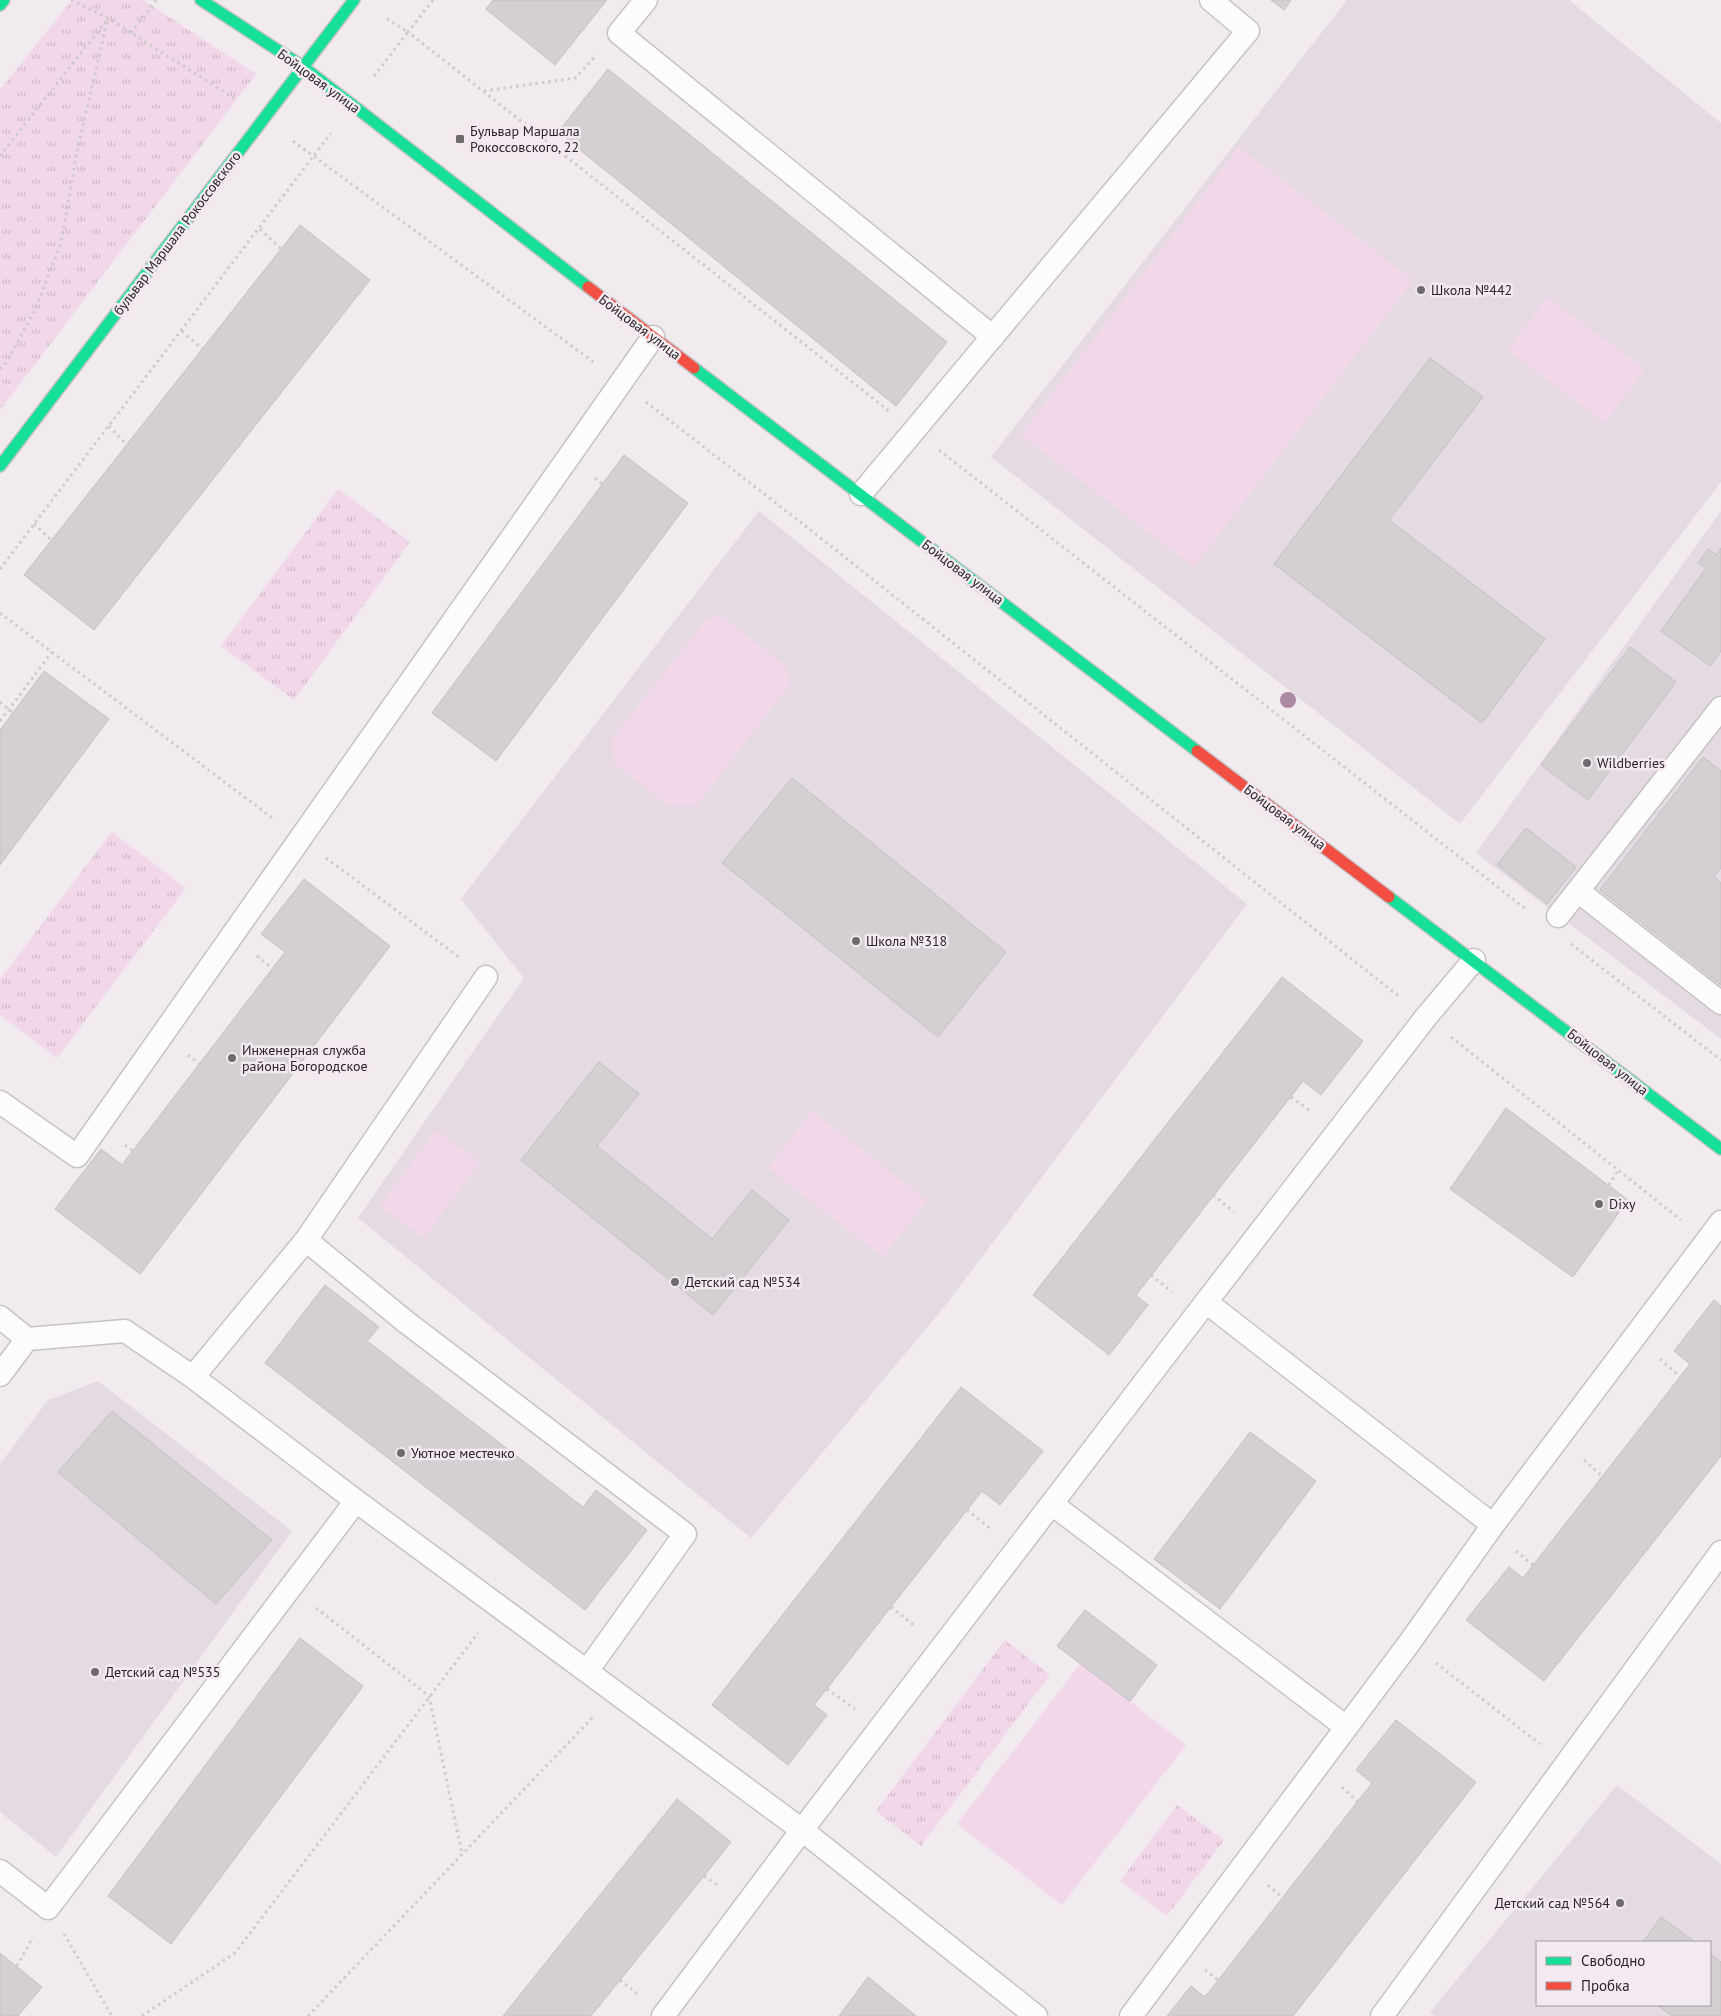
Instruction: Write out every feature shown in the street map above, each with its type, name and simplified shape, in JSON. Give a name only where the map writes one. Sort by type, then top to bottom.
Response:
[{"type":"street","points":[[0,5],[4,0]]},
{"type":"street","name":"Бойцовая улица","points":[[201,0],[302,66],[653,337],[1721,1149]]},
{"type":"street","name":"бульвар Маршала Рокоссовского","points":[[0,466],[354,0]]},
{"type":"lane","points":[[646,0],[619,33],[993,337]]},
{"type":"lane","points":[[861,494],[1248,31],[1211,0]]},
{"type":"lane","points":[[0,1102],[76,1156],[653,337]]},
{"type":"lane","points":[[1558,916],[1721,708]]},
{"type":"lane","points":[[1578,891],[1721,1003]]},
{"type":"lane","points":[[663,2016],[802,1830],[1206,1302],[1426,1018],[1474,960]]},
{"type":"lane","points":[[193,1377],[306,1240],[486,977]]},
{"type":"lane","points":[[1131,2016],[1410,1642],[1493,1525],[1721,1222]]},
{"type":"lane","points":[[306,1240],[406,1322],[685,1534],[587,1671]]},
{"type":"lane","points":[[1206,1302],[1493,1525]]},
{"type":"lane","points":[[0,1317],[27,1339],[125,1332],[193,1377],[356,1501],[802,1830],[1036,2016]]},
{"type":"lane","points":[[0,1374],[27,1339]]},
{"type":"lane","points":[[0,1871],[48,1908],[356,1501]]},
{"type":"lane","points":[[1052,1504],[1346,1727]]},
{"type":"lane","points":[[1382,2016],[1721,1552]]},
{"type":"path","points":[[71,0],[108,18],[264,118],[314,158],[621,382],[1707,1240]]},
{"type":"path","points":[[131,33],[156,0]]},
{"type":"path","points":[[433,0],[408,32],[1532,914]]},
{"type":"path","points":[[0,156],[108,18]]},
{"type":"path","points":[[0,369],[6,363],[35,310],[61,243],[77,151],[108,18]]},
{"type":"path","points":[[484,91],[575,78],[619,33]]},
{"type":"path","points":[[0,568],[314,158]]},
{"type":"path","points":[[260,230],[281,249]]},
{"type":"path","points":[[182,331],[202,349]]},
{"type":"path","points":[[109,426],[127,445]]},
{"type":"path","points":[[34,524],[51,540]]},
{"type":"path","points":[[0,613],[486,977]]},
{"type":"path","points":[[0,721],[52,652]]},
{"type":"path","points":[[0,702],[13,713]]},
{"type":"path","points":[[1563,938],[1721,1060]]},
{"type":"path","points":[[1609,1185],[1618,1170]]},
{"type":"path","points":[[290,1588],[429,1696],[462,1854]]},
{"type":"path","points":[[142,2016],[235,1953],[498,1606]]},
{"type":"path","points":[[1410,1642],[1566,1764]]},
{"type":"path","points":[[308,2016],[616,1693]]},
{"type":"path","points":[[48,1908],[112,2016]]},
{"type":"shaded area","name":"Школа №442","points":[[1347,0],[1569,0],[1721,123],[1721,482],[1460,824],[991,457]]},
{"type":"shaded area","name":"Школа №318","points":[[759,511],[1247,904],[945,1306],[751,1538],[358,1218],[524,978],[461,899]]},
{"type":"shaded area","points":[[1721,511],[1721,1039],[1476,853]]},
{"type":"shaded area","name":"Детский сад №535","points":[[98,1381],[292,1531],[56,1857],[0,1812],[0,1464],[48,1400]]},
{"type":"shaded area","name":"Детский сад №564","points":[[1617,1785],[1721,1864],[1721,2016],[1435,2016],[1430,2012]]},
{"type":"green space","points":[[72,0],[143,0],[256,74],[0,410],[0,90]]},
{"type":"green space","points":[[1239,147],[1413,280],[1194,567],[1021,435]]},
{"type":"green space","points":[[1547,297],[1645,369],[1605,423],[1508,350]]},
{"type":"green space","points":[[338,489],[410,542],[294,700],[221,646]]},
{"type":"green space","points":[[721,616],[785,665],[791,683],[696,806],[669,806],[613,762],[611,740],[707,619]]},
{"type":"green space","points":[[112,832],[186,888],[57,1058],[0,1015],[0,979]]},
{"type":"green space","points":[[812,1111],[927,1200],[883,1257],[768,1168]]},
{"type":"green space","points":[[436,1130],[480,1162],[424,1238],[380,1206]]},
{"type":"green space","points":[[1005,1640],[1050,1675],[921,1846],[876,1811]]},
{"type":"green space","points":[[1081,1663],[1186,1745],[1062,1905],[957,1824]]},
{"type":"green space","points":[[1177,1805],[1224,1840],[1167,1916],[1120,1881]]},
{"type":"building","points":[[493,0],[607,0],[555,65],[486,9]]},
{"type":"building","points":[[1271,0],[1291,0],[1284,10]]},
{"type":"building","points":[[608,69],[947,342],[896,406],[558,132]]},
{"type":"building","points":[[300,225],[370,280],[94,630],[24,575]]},
{"type":"building","points":[[1430,358],[1483,397],[1389,520],[1545,639],[1482,723],[1274,564]]},
{"type":"building","points":[[624,455],[688,503],[496,761],[432,713]]},
{"type":"building","points":[[1721,548],[1721,651],[1710,666],[1661,631],[1706,568],[1698,563],[1708,549],[1716,555]]},
{"type":"building","points":[[1630,647],[1676,682],[1588,800],[1541,765]]},
{"type":"building","points":[[44,671],[109,719],[0,865],[0,730]]},
{"type":"building","points":[[1703,757],[1721,771],[1721,868],[1714,877],[1721,883],[1721,985],[1600,890]]},
{"type":"building","points":[[792,778],[1006,952],[938,1037],[722,863]]},
{"type":"building","points":[[1526,828],[1576,867],[1547,904],[1497,865]]},
{"type":"building","points":[[304,879],[390,946],[140,1274],[55,1209],[101,1149],[122,1165],[285,952],[261,934]]},
{"type":"building","points":[[1282,977],[1363,1041],[1321,1095],[1303,1081],[1136,1295],[1148,1305],[1109,1355],[1033,1295]]},
{"type":"building","points":[[599,1062],[639,1094],[597,1146],[712,1239],[752,1190],[789,1220],[713,1315],[521,1160]]},
{"type":"building","points":[[1506,1108],[1628,1200],[1573,1277],[1450,1189]]},
{"type":"building","points":[[325,1285],[379,1327],[367,1341],[583,1507],[596,1490],[647,1530],[585,1610],[265,1363]]},
{"type":"building","points":[[1714,1300],[1721,1306],[1721,1456],[1544,1681],[1466,1620],[1509,1567],[1523,1578],[1690,1364],[1674,1351]]},
{"type":"building","points":[[961,1387],[1043,1451],[1000,1505],[982,1491],[814,1705],[827,1715],[788,1765],[712,1705]]},
{"type":"building","points":[[112,1411],[272,1540],[216,1604],[58,1472]]},
{"type":"building","points":[[1250,1432],[1316,1481],[1220,1609],[1154,1559]]},
{"type":"building","points":[[1085,1610],[1157,1665],[1130,1701],[1057,1646]]},
{"type":"building","points":[[300,1638],[363,1686],[171,1944],[108,1896]]},
{"type":"building","points":[[1396,1720],[1476,1782],[1293,2016],[1167,2016],[1191,1986],[1205,1997],[1372,1783],[1356,1770]]},
{"type":"building","points":[[677,1799],[731,1842],[704,1876],[591,2016],[503,2016]]},
{"type":"building","points":[[1661,1917],[1694,1941],[1644,1941]]},
{"type":"building","points":[[0,1953],[42,1987],[18,2016],[0,2016]]},
{"type":"building","points":[[1711,1955],[1721,1962],[1721,2016],[1672,2016],[1658,2006],[1711,2006]]},
{"type":"building","points":[[868,1977],[916,2016],[839,2016]]},
{"type":"traffic: fast","points":[[0,5],[4,0]]},
{"type":"traffic: fast","points":[[201,0],[302,66],[588,287]]},
{"type":"traffic: fast","points":[[0,466],[354,0]]},
{"type":"traffic: fast","points":[[694,368],[1197,751]]},
{"type":"traffic: fast","points":[[1389,897],[1721,1149]]},
{"type":"traffic: jam","points":[[588,287],[694,368]]},
{"type":"traffic: jam","points":[[1197,751],[1389,897]]},
{"type":"place","name":"Бульвар Маршала Рокоссовского, 22","points":[[460,139]]},
{"type":"place","name":"Школа №442","points":[[1421,290]]},
{"type":"place","name":"Wildberries","points":[[1587,763]]},
{"type":"place","name":"Школа №318","points":[[856,941]]},
{"type":"place","name":"Инженерная служба района Богородское","points":[[232,1058]]},
{"type":"place","name":"Dixy","points":[[1599,1204]]},
{"type":"place","name":"Детский сад №534","points":[[675,1282]]},
{"type":"place","name":"Уютное местечко","points":[[401,1453]]},
{"type":"place","name":"Детский сад №535","points":[[95,1672]]},
{"type":"place","name":"Детский сад №564","points":[[1620,1903]]}]
